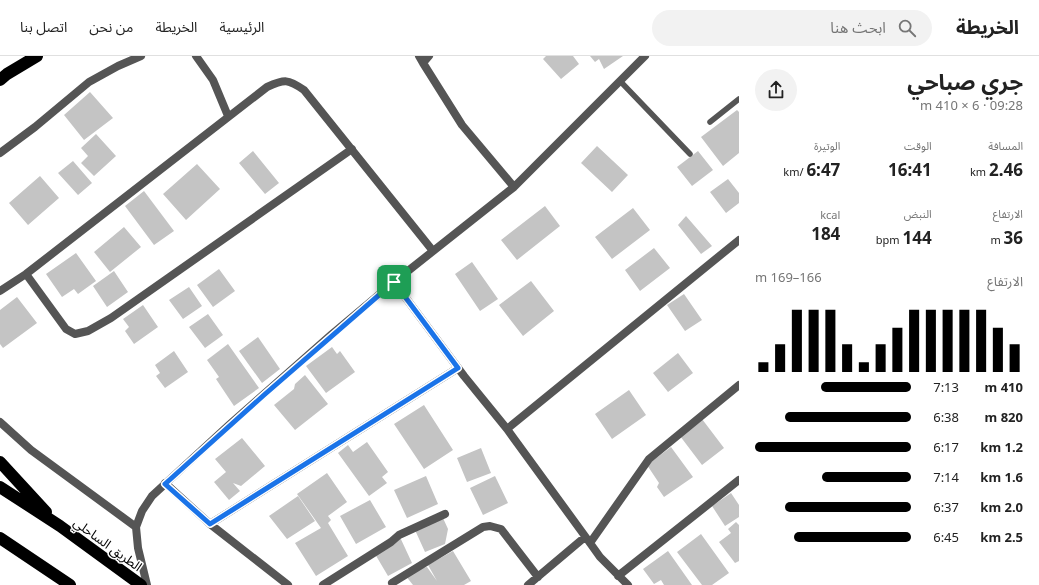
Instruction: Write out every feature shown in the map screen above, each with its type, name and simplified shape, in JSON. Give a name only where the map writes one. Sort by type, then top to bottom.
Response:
[{"type":"highway","points":[[0,80],[7,74],[37,56]]},
{"type":"highway","points":[[0,462],[60,526]]},
{"type":"highway","points":[[0,487],[60,526]]},
{"type":"highway","name":"الطريق الساحلي","points":[[60,526],[141,585]]},
{"type":"highway","points":[[1,540],[66,584]]},
{"type":"street","points":[[0,153],[35,127],[89,82],[118,66],[141,56]]},
{"type":"street","points":[[196,56],[213,80],[228,116]]},
{"type":"street","points":[[147,585],[138,548],[136,527],[142,511],[152,496],[327,339],[394,282],[514,187],[596,103],[645,56]]},
{"type":"street","points":[[424,58],[462,125],[514,187]]},
{"type":"street","points":[[0,290],[26,274],[228,116],[267,87],[280,81],[293,82],[304,90],[433,251]]},
{"type":"street","points":[[26,274],[66,329],[75,334],[88,331],[111,318],[352,149]]},
{"type":"street","points":[[507,428],[739,240]]},
{"type":"street","points":[[394,282],[458,368],[507,428],[587,540],[618,576],[628,585]]},
{"type":"street","points":[[210,524],[458,368]]},
{"type":"street","points":[[528,585],[587,540],[649,459],[739,385]]},
{"type":"street","points":[[0,422],[31,450],[136,527]]},
{"type":"street","points":[[618,576],[739,480]]},
{"type":"street","points":[[165,484],[210,524],[288,585]]},
{"type":"street","points":[[323,585],[391,542],[399,535],[445,514]]},
{"type":"street","points":[[392,583],[483,526],[501,529],[538,576]]},
{"type":"lane","points":[[620,81],[690,154]]},
{"type":"lane","points":[[710,122],[739,99]]},
{"type":"building","points":[[546,56],[573,56],[579,64],[561,79],[543,59]]},
{"type":"building","points":[[590,56],[623,56],[604,69],[599,59],[595,62]]},
{"type":"building","points":[[90,92],[113,118],[84,140],[64,115]]},
{"type":"building","points":[[737,110],[739,112],[739,153],[723,166],[701,137]]},
{"type":"building","points":[[96,134],[116,156],[94,176],[81,163],[88,156],[81,148]]},
{"type":"building","points":[[597,146],[628,175],[612,192],[581,163]]},
{"type":"building","points":[[253,151],[279,183],[265,194],[239,163]]},
{"type":"building","points":[[698,151],[713,170],[692,186],[677,167]]},
{"type":"building","points":[[73,161],[92,183],[78,195],[58,173]]},
{"type":"building","points":[[197,164],[220,189],[186,220],[163,194]]},
{"type":"building","points":[[40,176],[59,198],[28,225],[9,203]]},
{"type":"building","points":[[728,179],[739,193],[739,203],[726,213],[710,192]]},
{"type":"building","points":[[144,191],[174,231],[154,245],[125,206]]},
{"type":"building","points":[[545,206],[560,226],[517,260],[501,240]]},
{"type":"building","points":[[633,208],[650,230],[612,259],[595,237]]},
{"type":"building","points":[[686,216],[712,246],[701,254],[678,225]]},
{"type":"building","points":[[124,227],[141,247],[110,272],[94,252]]},
{"type":"building","points":[[654,248],[670,268],[640,291],[625,270]]},
{"type":"building","points":[[76,253],[96,281],[78,294],[74,289],[62,297],[46,274]]},
{"type":"building","points":[[472,262],[498,299],[480,311],[455,274]]},
{"type":"building","points":[[219,269],[235,291],[213,307],[197,285]]},
{"type":"building","points":[[114,271],[128,292],[107,307],[93,286]]},
{"type":"building","points":[[531,281],[554,311],[523,336],[499,305]]},
{"type":"building","points":[[189,287],[202,306],[183,319],[169,300]]},
{"type":"building","points":[[684,294],[702,320],[685,331],[667,305]]},
{"type":"building","points":[[17,297],[37,323],[3,348],[0,344],[0,310]]},
{"type":"building","points":[[143,305],[158,327],[134,344],[125,331],[129,327],[123,319]]},
{"type":"building","points":[[208,314],[223,335],[205,348],[189,327]]},
{"type":"building","points":[[258,337],[280,369],[262,383],[239,351]]},
{"type":"building","points":[[228,344],[259,388],[234,406],[216,379],[219,377],[207,360]]},
{"type":"building","points":[[332,347],[337,354],[340,351],[355,372],[326,393],[306,366]]},
{"type":"building","points":[[174,351],[188,372],[165,388],[156,376],[160,373],[155,365]]},
{"type":"building","points":[[678,353],[693,373],[668,392],[653,373]]},
{"type":"building","points":[[305,375],[328,404],[295,430],[274,405],[294,389],[295,384]]},
{"type":"building","points":[[629,390],[646,415],[612,439],[595,414]]},
{"type":"building","points":[[424,405],[453,450],[424,469],[394,424]]},
{"type":"building","points":[[702,419],[724,448],[702,465],[680,436]]},
{"type":"building","points":[[242,438],[265,466],[241,486],[233,483],[240,491],[229,500],[214,482],[226,472],[215,459]]},
{"type":"building","points":[[367,442],[388,472],[382,477],[387,483],[369,496],[338,453],[348,445],[353,452]]},
{"type":"building","points":[[671,447],[693,477],[664,497],[657,487],[659,483],[647,465]]},
{"type":"building","points":[[481,448],[491,473],[467,482],[457,458]]},
{"type":"building","points":[[327,473],[347,502],[328,516],[331,520],[328,523],[348,556],[316,576],[295,543],[321,528],[297,494]]},
{"type":"building","points":[[426,476],[438,504],[407,518],[394,490]]},
{"type":"building","points":[[495,476],[508,503],[483,515],[470,488]]},
{"type":"building","points":[[731,493],[739,505],[739,517],[725,526],[712,506]]},
{"type":"building","points":[[298,496],[315,521],[287,539],[269,516]]},
{"type":"building","points":[[370,500],[386,527],[356,544],[340,516]]},
{"type":"building","points":[[443,518],[448,529],[445,544],[425,552],[415,530]]},
{"type":"building","points":[[736,522],[739,525],[739,561],[735,563],[719,542],[731,533],[728,529]]},
{"type":"building","points":[[701,534],[729,573],[712,585],[702,585],[677,552]]},
{"type":"building","points":[[399,535],[412,563],[388,576],[375,554]]},
{"type":"building","points":[[453,551],[471,581],[464,585],[413,585],[405,575],[412,570],[427,567],[437,581],[428,565]]},
{"type":"building","points":[[668,551],[692,585],[664,585],[661,580],[654,584],[643,569]]},
{"type":"route","points":[[394,282],[458,368],[210,524],[165,484],[332,334],[394,282]]}]
